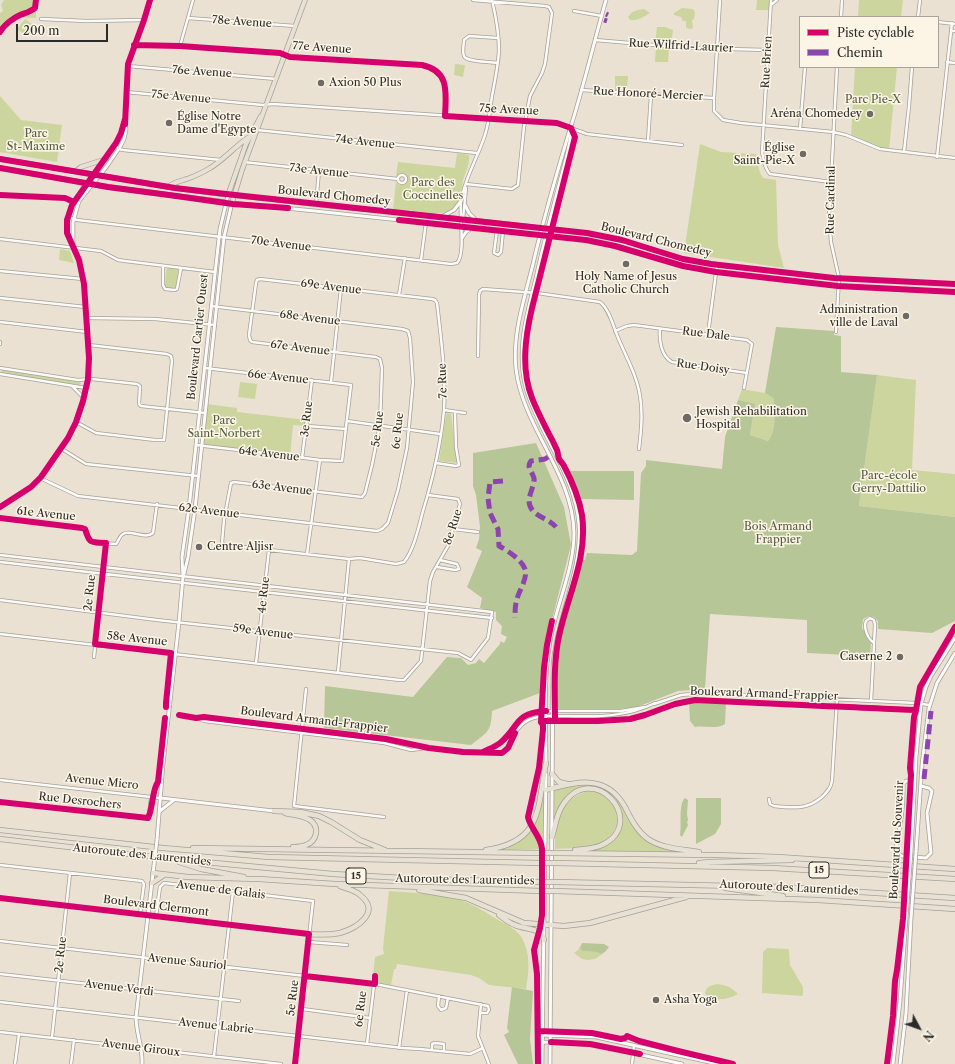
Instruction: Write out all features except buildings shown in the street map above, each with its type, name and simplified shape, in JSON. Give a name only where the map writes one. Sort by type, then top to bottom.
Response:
[{"type":"highway","points":[[470,852],[506,846],[516,841],[527,832],[538,811],[546,763]]},
{"type":"highway","points":[[552,774],[559,782],[569,784]]},
{"type":"highway","points":[[546,790],[569,784],[589,782],[603,785],[621,800],[632,822],[646,837],[656,843],[675,848],[716,855]]},
{"type":"highway","points":[[552,837],[557,817],[562,807],[568,799],[579,792],[591,789],[601,791],[610,797],[618,807],[620,816],[619,825],[616,833],[608,842],[595,848],[557,853]]},
{"type":"highway","points":[[274,811],[300,812],[319,816],[334,823],[357,838],[387,851]]},
{"type":"highway","points":[[268,849],[304,846],[312,841],[316,835],[314,825],[307,818],[274,811]]},
{"type":"highway","name":"Autoroute des Laurentides","points":[[0,830],[163,848],[282,858],[683,865],[805,869],[955,879]]},
{"type":"highway","name":"Autoroute des Laurentides","points":[[0,839],[172,859],[362,877],[706,885],[816,889],[955,898]]},
{"type":"highway","points":[[163,848],[716,855],[955,869]]},
{"type":"highway","points":[[172,859],[200,869],[259,880]]},
{"type":"highway","points":[[683,865],[710,862],[813,860]]},
{"type":"highway","points":[[153,873],[203,878],[403,887],[818,900],[955,909]]},
{"type":"highway","points":[[152,883],[164,875]]},
{"type":"highway","points":[[310,934],[340,933],[360,924],[366,918],[368,907],[363,897],[354,891],[335,884]]},
{"type":"highway","points":[[706,885],[818,900]]},
{"type":"highway","points":[[403,887],[460,896],[476,901],[522,923],[572,926],[681,898],[700,896]]},
{"type":"highway","points":[[491,909],[514,925],[539,932],[543,936],[544,940]]},
{"type":"main road","points":[[0,168],[90,183],[232,203],[255,129],[266,107],[277,79],[305,0]]},
{"type":"main road","points":[[0,159],[228,195],[249,137],[255,129]]},
{"type":"main road","points":[[169,186],[175,182],[191,178],[210,165],[221,160],[249,137]]},
{"type":"main road","points":[[76,171],[81,167],[106,159]]},
{"type":"street","points":[[0,507],[29,488],[40,478],[62,449],[76,422],[84,398],[88,379],[89,345],[84,279],[74,248],[67,233],[67,217],[74,202],[90,183],[100,175],[119,149],[126,132],[127,66],[150,0]]},
{"type":"street","points":[[180,46],[193,0]]},
{"type":"street","points":[[466,184],[511,189],[517,186],[519,182],[530,96],[545,64],[552,13],[549,7],[545,6],[473,0]]},
{"type":"street","points":[[542,1064],[547,667],[548,651],[553,626],[571,558],[573,527],[571,509],[566,492],[529,412],[517,374],[515,358],[526,292],[540,234],[606,0]]},
{"type":"street","points":[[720,0],[714,111],[723,120],[833,132],[846,135],[880,149],[955,158]]},
{"type":"street","name":"Rue Brien","points":[[771,0],[762,152],[765,166],[770,174],[831,182]]},
{"type":"street","points":[[771,5],[777,0]]},
{"type":"street","points":[[841,16],[842,0]]},
{"type":"street","points":[[918,16],[920,0]]},
{"type":"street","points":[[462,219],[461,202],[470,171],[486,134],[498,63],[496,14],[492,1]]},
{"type":"street","points":[[574,11],[602,16]]},
{"type":"street","name":"78e Avenue","points":[[188,18],[296,26]]},
{"type":"street","points":[[41,19],[87,21],[144,20]]},
{"type":"street","points":[[937,157],[947,62],[953,23],[939,22]]},
{"type":"street","points":[[498,38],[469,36],[464,40],[463,55],[464,58],[469,60],[498,63]]},
{"type":"street","name":"Rue Wilfrid-Laurier","points":[[595,40],[689,48],[768,50]]},
{"type":"street","name":"77e Avenue","points":[[134,45],[180,46],[280,53],[292,57],[410,64],[432,68],[438,72],[445,85],[445,116]]},
{"type":"street","points":[[947,62],[955,63]]},
{"type":"street","name":"76e Avenue","points":[[127,66],[277,79]]},
{"type":"street","points":[[800,129],[805,68]]},
{"type":"street","name":"Rue Cardinal","points":[[836,332],[839,278],[830,233],[833,132],[837,68]]},
{"type":"street","points":[[904,152],[912,68]]},
{"type":"street","name":"Rue Honoré-Mercier","points":[[581,90],[714,98]]},
{"type":"street","name":"75e Avenue","points":[[126,92],[266,107],[557,123],[587,134],[682,145]]},
{"type":"street","points":[[648,141],[651,95]]},
{"type":"street","points":[[74,248],[72,234],[73,219],[80,199],[94,174],[115,145],[121,133],[125,119]]},
{"type":"street","points":[[550,1064],[554,881],[552,837],[552,670],[558,627],[576,560],[579,526],[571,488],[534,409],[524,379],[522,344],[532,293],[567,155],[571,128]]},
{"type":"street","name":"74e Avenue","points":[[255,129],[477,153]]},
{"type":"street","points":[[115,145],[119,149],[221,160]]},
{"type":"street","points":[[206,159],[210,165]]},
{"type":"street","name":"73e Avenue","points":[[240,161],[398,179]]},
{"type":"street","points":[[316,205],[319,171]]},
{"type":"street","points":[[462,219],[465,205],[466,184]]},
{"type":"street","name":"Boulevard Chomedey","points":[[228,195],[542,227],[603,236],[683,259],[717,265],[839,278],[955,284]]},
{"type":"street","name":"Boulevard Cartier Ouest","points":[[142,1064],[142,1048],[136,1017],[157,840],[163,764],[176,654],[183,583],[182,557],[193,475],[219,237],[228,195]]},
{"type":"street","points":[[0,196],[65,198],[74,202]]},
{"type":"street","points":[[441,216],[454,210],[461,202]]},
{"type":"street","name":"Boulevard Chomedey","points":[[232,203],[540,234],[606,244],[683,266],[716,272],[838,286],[955,292]]},
{"type":"street","name":"Boulevard Cartier Ouest","points":[[183,577],[188,557],[195,509],[224,237],[232,203]]},
{"type":"street","points":[[465,205],[469,214],[476,220]]},
{"type":"street","name":"70e Avenue","points":[[67,217],[73,219],[219,237],[451,264],[458,263],[461,258],[462,219]]},
{"type":"street","points":[[421,260],[426,222]]},
{"type":"street","points":[[462,238],[467,231],[473,228]]},
{"type":"street","points":[[497,230],[494,253],[498,255],[501,252],[504,231]]},
{"type":"street","points":[[0,239],[101,251],[125,262],[215,272]]},
{"type":"street","points":[[399,295],[404,258]]},
{"type":"street","points":[[708,334],[717,265]]},
{"type":"street","points":[[163,266],[163,285],[165,289],[177,289],[181,268]]},
{"type":"street","points":[[0,271],[84,279]]},
{"type":"street","name":"69e Avenue","points":[[252,310],[256,283],[257,280],[260,279],[436,300]]},
{"type":"street","points":[[331,382],[341,288]]},
{"type":"street","points":[[478,356],[480,290],[485,288],[526,292],[600,302],[605,308],[615,330],[634,376],[639,393],[642,418],[639,449]]},
{"type":"street","points":[[0,298],[86,307]]},
{"type":"street","name":"7e Rue","points":[[349,559],[360,558],[396,564],[404,562],[407,559],[421,521],[436,463],[444,410],[441,340],[436,300]]},
{"type":"street","name":"68e Avenue","points":[[211,306],[402,329],[408,331]]},
{"type":"street","name":"67e Avenue","points":[[252,310],[249,335],[252,342],[376,357],[380,359]]},
{"type":"street","points":[[87,318],[155,319],[215,325]]},
{"type":"street","points":[[0,322],[88,332]]},
{"type":"street","name":"Rue Dale","points":[[615,330],[632,325],[708,334],[749,341],[752,344],[748,373],[744,388]]},
{"type":"street","name":"Rue Doisy","points":[[660,329],[662,349],[668,360],[672,362],[748,373]]},
{"type":"street","name":"6e Rue","points":[[382,529],[388,523],[398,490],[407,448],[413,382],[410,338],[408,331]]},
{"type":"street","points":[[76,422],[97,434],[164,440],[172,361],[170,356],[167,354],[89,345]]},
{"type":"street","name":"5e Rue","points":[[362,496],[365,493],[380,425],[382,368],[380,359]]},
{"type":"street","points":[[0,368],[79,380],[88,379],[138,384],[140,386],[139,404],[141,406],[205,413]]},
{"type":"street","name":"66e Avenue","points":[[204,368],[351,385],[347,421]]},
{"type":"street","points":[[0,374],[86,388]]},
{"type":"street","name":"3e Rue","points":[[302,458],[312,380]]},
{"type":"street","points":[[71,385],[84,398]]},
{"type":"street","points":[[444,410],[465,413]]},
{"type":"street","name":"7e Rue","points":[[436,463],[456,466],[459,465],[456,447],[455,412]]},
{"type":"street","points":[[307,426],[346,429],[347,421],[440,434]]},
{"type":"street","name":"64e Avenue","points":[[196,446],[320,460],[342,461],[346,429]]},
{"type":"street","points":[[62,449],[86,464],[198,476]]},
{"type":"street","points":[[308,554],[320,460]]},
{"type":"street","name":"62e Avenue","points":[[40,478],[78,496],[157,504],[377,531],[382,529]]},
{"type":"street","name":"63e Avenue","points":[[226,513],[230,486],[231,483],[234,482],[362,496]]},
{"type":"street","name":"8e Rue","points":[[423,649],[430,581],[448,546],[460,504],[458,499],[428,495]]},
{"type":"street","points":[[106,543],[116,544],[121,535],[124,533],[151,535],[153,532],[157,504]]},
{"type":"street","points":[[226,513],[222,543],[226,545],[349,559],[338,672]]},
{"type":"street","name":"61e Avenue","points":[[0,518],[82,528],[85,529],[88,539],[91,542],[106,543]]},
{"type":"street","points":[[453,528],[478,532]]},
{"type":"street","name":"2e Rue","points":[[94,657],[106,543]]},
{"type":"street","name":"4e Rue","points":[[256,663],[269,550]]},
{"type":"street","points":[[0,555],[427,604],[463,609],[462,614]]},
{"type":"street","points":[[26,564],[27,558]]},
{"type":"street","name":"8e Rue","points":[[437,567],[455,570],[458,569],[457,564],[440,560]]},
{"type":"street","points":[[0,562],[492,618]]},
{"type":"street","points":[[67,569],[68,563]]},
{"type":"street","points":[[149,573],[149,579]]},
{"type":"street","points":[[225,588],[226,582]]},
{"type":"street","points":[[306,597],[307,591]]},
{"type":"street","points":[[384,606],[386,599]]},
{"type":"street","name":"59e Avenue","points":[[0,600],[98,613],[458,653],[471,660],[488,639],[492,612],[463,609]]},
{"type":"street","points":[[872,701],[875,623],[870,618],[866,621],[864,626],[870,640],[874,643]]},
{"type":"street","name":"58e Avenue","points":[[0,634],[400,680],[404,680],[421,661],[423,649]]},
{"type":"street","name":"Boulevard du Souvenir","points":[[893,1064],[900,1001],[919,717],[921,704],[931,676],[955,638]]},
{"type":"street","name":"Boulevard du Souvenir","points":[[900,1064],[906,1013],[911,919],[925,734],[929,705],[937,683],[955,653]]},
{"type":"street","points":[[306,689],[294,806],[384,817]]},
{"type":"street","name":"Boulevard Armand-Frappier","points":[[484,752],[501,742],[523,717],[534,712],[552,710],[621,711],[637,709],[677,696],[694,693],[929,705]]},
{"type":"street","points":[[769,799],[770,804],[774,806],[805,807],[818,800],[830,788],[832,781],[837,700]]},
{"type":"street","name":"Boulevard Armand-Frappier","points":[[196,718],[204,717],[396,740],[430,748],[463,752],[496,753],[502,752],[508,748],[517,730],[523,723],[532,718],[546,716],[622,715],[638,711],[655,703]]},
{"type":"street","name":"Boulevard Armand-Frappier","points":[[179,715],[204,721],[384,743],[411,750],[430,748]]},
{"type":"street","name":"Avenue Micro","points":[[0,780],[274,811]]},
{"type":"street","points":[[915,780],[906,780],[903,784],[904,796],[902,816],[896,848],[897,853],[900,856],[926,858],[931,854],[927,812],[932,791],[929,788],[921,786]]},
{"type":"street","name":"Rue Desrochers","points":[[0,802],[147,818],[149,817],[152,798]]},
{"type":"street","points":[[160,812],[174,800]]},
{"type":"street","points":[[0,865],[143,881],[144,884],[140,914]]},
{"type":"street","name":"2e Rue","points":[[52,1037],[70,873]]},
{"type":"street","name":"Avenue de Galais","points":[[156,916],[160,887],[163,884],[311,900],[313,902]]},
{"type":"street","points":[[214,1056],[233,891]]},
{"type":"street","name":"Boulevard Clermont","points":[[0,898],[310,934]]},
{"type":"street","name":"5e Rue","points":[[295,1064],[313,902]]},
{"type":"street","name":"Avenue Sauriol","points":[[0,941],[374,984],[481,1004]]},
{"type":"street","points":[[309,942],[342,946],[348,945]]},
{"type":"street","name":"Avenue Verdi","points":[[0,974],[239,1002]]},
{"type":"street","name":"6e Rue","points":[[367,1044],[375,977]]},
{"type":"street","points":[[399,1048],[407,990]]},
{"type":"street","points":[[439,996],[438,1006],[441,1010],[446,1008],[448,998]]},
{"type":"street","name":"Avenue Labrie","points":[[0,1002],[399,1048],[470,1054],[483,1048]]},
{"type":"street","points":[[480,1013],[487,1013],[489,1009],[487,1006],[481,1004],[480,1013],[478,1036],[489,1064]]},
{"type":"street","points":[[302,1009],[370,1018]]},
{"type":"street","name":"Avenue Giroux","points":[[0,1032],[281,1064]]},
{"type":"street","points":[[15,1064],[19,1034]]},
{"type":"street","points":[[543,1035],[591,1036],[718,1064]]},
{"type":"street","points":[[71,1064],[74,1040]]},
{"type":"street","points":[[543,1042],[590,1044],[682,1064]]},
{"type":"street","name":"Avenue Labrie","points":[[432,1050],[433,1044],[435,1043],[444,1044],[444,1051]]},
{"type":"street","points":[[632,1064],[634,1045]]},
{"type":"green space","points":[[4,0],[36,0],[36,18],[16,17],[0,33],[0,13],[3,11],[1,5]]},
{"type":"green space","points":[[757,0],[769,0],[769,10],[756,10]]},
{"type":"green space","points":[[859,0],[903,0],[901,16],[858,16]]},
{"type":"green space","points":[[682,8],[693,9],[695,12],[694,19],[692,20],[693,28],[691,29],[686,28],[686,21],[683,21],[681,17],[674,15],[674,13]]},
{"type":"green space","points":[[644,9],[650,13],[636,20],[630,20],[628,17],[634,11]]},
{"type":"green space","points":[[25,19],[32,24],[24,34],[17,29]]},
{"type":"green space","points":[[657,27],[665,27],[673,30],[671,44],[655,44]]},
{"type":"green space","points":[[656,47],[669,48],[668,62],[655,62]]},
{"type":"green space","points":[[455,64],[465,65],[463,77],[454,75]]},
{"type":"green space","name":"Parc Pie-X","points":[[855,68],[897,68],[889,150],[880,149],[851,137]]},
{"type":"green space","points":[[615,76],[628,76],[627,91],[615,91]]},
{"type":"green space","name":"Parc St-Maxime","points":[[0,96],[21,120],[62,125],[57,162],[0,152]]},
{"type":"green space","points":[[700,144],[721,152],[756,154],[760,173],[763,178],[776,180],[778,245],[784,268],[684,253]]},
{"type":"green space","name":"Parc des Coccinelles","points":[[457,153],[469,155],[469,158],[460,196],[454,207],[450,210],[438,213],[412,210],[393,210],[396,182],[399,185],[402,185],[407,181],[407,177],[404,173],[400,173],[396,176],[398,162],[455,168]]},
{"type":"green space","points":[[60,249],[70,251],[74,263],[59,260]]},
{"type":"green space","points":[[168,267],[176,268],[178,270],[177,286],[175,288],[167,288],[165,286],[166,270]]},
{"type":"green space","name":"Bois Armand Frappier","points":[[776,327],[834,331],[834,335],[841,336],[841,372],[877,375],[859,506],[955,517],[955,621],[932,633],[878,629],[878,621],[874,617],[869,616],[863,619],[862,628],[871,643],[870,656],[807,653],[807,620],[710,614],[705,689],[678,691],[637,707],[619,709],[559,709],[556,707],[558,651],[561,633],[583,560],[585,560],[587,553],[632,555],[637,551],[641,473],[646,466],[646,460],[722,469],[725,437],[738,400],[755,404],[750,435],[768,441],[774,427],[774,399],[765,393]]},
{"type":"green space","points":[[3,370],[80,381],[81,384],[79,385],[3,374],[1,371]]},
{"type":"green space","name":"Parc-école Gerry-Dattilio","points":[[877,375],[916,380],[912,470],[955,474],[955,517],[859,506]]},
{"type":"green space","points":[[240,382],[257,384],[255,399],[238,397]]},
{"type":"green space","points":[[742,389],[765,393],[774,399],[774,427],[768,441],[750,435],[755,405],[738,400]]},
{"type":"green space","name":"Parc Saint-Norbert","points":[[206,404],[237,408],[237,412],[307,420],[307,426],[293,425],[290,456],[202,446]]},
{"type":"green space","points":[[448,413],[451,414],[457,463],[439,461],[446,415]]},
{"type":"green space","points":[[536,443],[564,507],[571,545],[544,651],[540,693],[492,711],[491,724],[489,728],[471,745],[324,728],[325,686],[413,697],[447,657],[461,658],[468,665],[476,663],[479,659],[484,663],[500,644],[500,641],[504,643],[507,637],[501,634],[502,626],[496,620],[496,612],[480,608],[482,598],[467,587],[482,551],[476,548],[479,539],[480,527],[476,495],[473,486],[473,453]]},
{"type":"green space","points":[[569,471],[634,471],[634,500],[581,499]]},
{"type":"green space","points":[[689,702],[726,702],[725,724],[718,727],[695,727],[690,721]]},
{"type":"green space","points":[[592,784],[605,788],[614,794],[641,834],[673,850],[673,852],[597,851],[596,849],[608,844],[614,838],[619,829],[621,817],[619,805],[616,800],[606,791],[599,788],[588,789],[571,795],[562,804],[554,818],[554,790],[574,785]]},
{"type":"green space","points":[[586,791],[597,792],[613,803],[617,811],[615,829],[609,837],[595,846],[585,848],[555,849],[556,830],[560,814],[570,801]]},
{"type":"green space","points":[[542,793],[544,793],[544,846],[534,828],[533,829],[540,841],[542,849],[503,850],[503,848],[519,841],[531,829]]},
{"type":"green space","points":[[685,798],[688,800],[688,825],[682,837],[680,835],[681,810]]},
{"type":"green space","points":[[696,798],[721,798],[721,824],[715,834],[696,844]]},
{"type":"green space","points":[[389,891],[433,895],[460,900],[476,907],[512,928],[522,938],[527,951],[528,969],[526,989],[489,985],[479,978],[471,975],[397,964],[396,969],[394,969],[391,985],[379,983],[378,977],[373,976],[375,957],[384,954],[383,948]]},
{"type":"green space","points":[[582,943],[604,944],[609,947],[601,954],[583,951],[580,948]]},
{"type":"green space","points":[[580,946],[584,951],[601,954],[604,953],[595,959],[582,959],[574,953]]},
{"type":"green space","points":[[767,948],[789,950],[790,965],[803,987],[802,996],[762,993],[763,952]]},
{"type":"green space","points":[[717,984],[728,987],[738,994],[729,998],[717,999],[709,997],[705,994],[707,988]]},
{"type":"green space","points":[[512,987],[533,991],[530,1039],[533,1064],[518,1064],[504,1035],[509,1032],[507,1028]]},
{"type":"marked path","points":[[548,457],[545,459],[531,461],[530,463],[529,468],[534,480],[529,499],[530,505],[535,513],[556,527]]},
{"type":"marked path","points":[[503,481],[490,482],[488,498],[490,513],[498,529],[499,546],[518,559],[526,573],[516,604],[515,618]]},
{"type":"marked path","points":[[924,779],[931,711]]},
{"type":"cycle path","points":[[0,32],[17,16],[35,8],[36,0]]},
{"type":"cycle path","points":[[125,124],[128,64],[150,0]]},
{"type":"cycle path","points":[[134,45],[180,46],[280,53],[290,57],[422,65],[438,72],[442,78],[446,91],[445,116],[557,123],[571,128],[575,137],[532,308],[525,353],[526,376],[532,398],[557,450],[559,459],[564,466],[572,484],[582,515],[583,531],[580,561],[557,646],[555,720]]},
{"type":"cycle path","points":[[0,507],[31,487],[41,477],[68,438],[76,422],[83,401],[88,379],[89,358],[84,284],[79,260],[67,233],[67,220],[72,205],[116,143],[125,119]]},
{"type":"cycle path","points":[[0,159],[175,188],[587,233],[622,240],[683,259],[711,264],[834,278],[955,284]]},
{"type":"cycle path","points":[[0,168],[108,187],[233,204],[288,208]]},
{"type":"cycle path","points":[[0,195],[65,198],[74,202]]},
{"type":"cycle path","points":[[399,220],[586,240],[615,246],[683,266],[716,272],[838,286],[955,292]]},
{"type":"cycle path","points":[[0,518],[82,528],[85,529],[88,538],[92,542],[106,543],[95,644],[171,653],[166,707]]},
{"type":"cycle path","points":[[541,722],[544,668],[552,621]]},
{"type":"cycle path","points":[[887,1064],[903,919],[911,775],[910,768],[914,717],[920,687],[955,627]]},
{"type":"cycle path","points":[[541,721],[598,721],[630,719],[675,704],[695,700],[916,710]]},
{"type":"cycle path","points":[[483,752],[500,743],[522,718],[535,712],[546,711]]},
{"type":"cycle path","points":[[179,715],[386,739],[429,748],[463,752],[502,753],[508,748],[515,733]]},
{"type":"cycle path","points":[[0,802],[148,818],[158,782],[165,718]]},
{"type":"cycle path","points":[[538,1064],[537,974],[534,950],[542,915],[542,849],[540,840],[528,817],[539,768],[543,730],[543,725],[541,722]]},
{"type":"cycle path","points":[[0,898],[309,934],[295,1064]]},
{"type":"cycle path","points":[[305,976],[375,984],[375,976]]},
{"type":"cycle path","points":[[539,1031],[592,1033],[621,1039],[625,1038]]},
{"type":"cycle path","points":[[627,1036],[639,1041],[733,1064]]},
{"type":"cycle path","points":[[551,1042],[590,1044],[640,1054]]},
{"type":"place","name":"Axion 50 Plus","points":[[321,83]]},
{"type":"place","name":"Aréna Chomedey","points":[[870,114]]},
{"type":"place","name":"Église Notre Dame d'Egypte","points":[[169,123]]},
{"type":"place","name":"Église Saint-Pie-X","points":[[803,154]]},
{"type":"place","name":"Holy Name of Jesus Catholic Church","points":[[626,264]]},
{"type":"place","name":"Administration ville de Laval","points":[[906,316]]},
{"type":"place","name":"Jewish Rehabilitation Hospital","points":[[687,418]]},
{"type":"place","name":"Centre Aljisr","points":[[199,547]]},
{"type":"place","name":"Caserne 2","points":[[900,657]]},
{"type":"place","name":"Asha Yoga","points":[[656,1000]]}]
